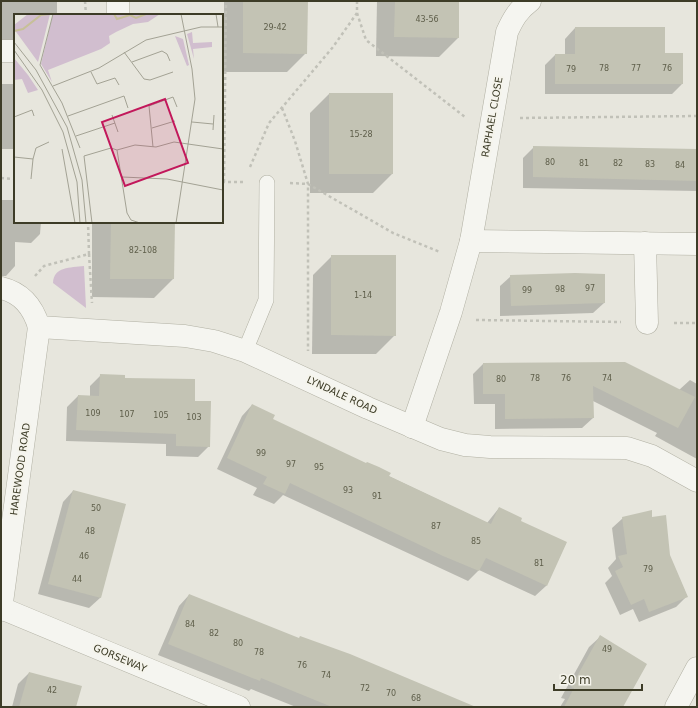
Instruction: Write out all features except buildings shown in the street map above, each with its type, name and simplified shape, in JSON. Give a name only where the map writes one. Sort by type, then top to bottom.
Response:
[{"type":"street","points":[[118,1],[118,14]]},
{"type":"street","name":"RAPHAEL CLOSE","points":[[412,427],[451,312],[468,250],[507,32],[512,20],[520,8],[530,1]]},
{"type":"street","points":[[1,51],[14,51]]},
{"type":"street","points":[[646,243],[647,323]]},
{"type":"street","points":[[468,250],[646,243],[697,244]]},
{"type":"street","points":[[10,291],[31,305],[39,327]]},
{"type":"street","name":"LYNDALE ROAD","points":[[39,327],[185,336],[214,341],[245,350],[441,439],[465,445],[490,447],[627,448],[652,456],[697,481]]},
{"type":"street","name":"HAREWOOD ROAD","points":[[1,609],[39,327]]},
{"type":"street","name":"GORSEWAY","points":[[1,609],[239,707]]},
{"type":"street","points":[[676,707],[697,668]]},
{"type":"lane","points":[[245,350],[266,300],[267,182]]},
{"type":"path","points":[[85,1],[86,14]]},
{"type":"path","points":[[226,1],[223,182],[308,184],[393,233],[439,252],[468,250]]},
{"type":"path","points":[[357,1],[357,13],[366,40],[467,119],[697,116]]},
{"type":"path","points":[[249,168],[269,122],[333,47],[357,13]]},
{"type":"path","points":[[282,108],[295,141],[308,184],[308,357],[298,375]]},
{"type":"path","points":[[244,182],[246,175]]},
{"type":"path","points":[[1,178],[14,179]]},
{"type":"path","points":[[88,223],[94,330]]},
{"type":"path","points":[[10,291],[44,266],[89,254]]},
{"type":"path","points":[[451,312],[474,320],[697,323]]},
{"type":"shaded area","points":[[84,266],[86,308],[53,283],[56,273],[68,268]]}]
